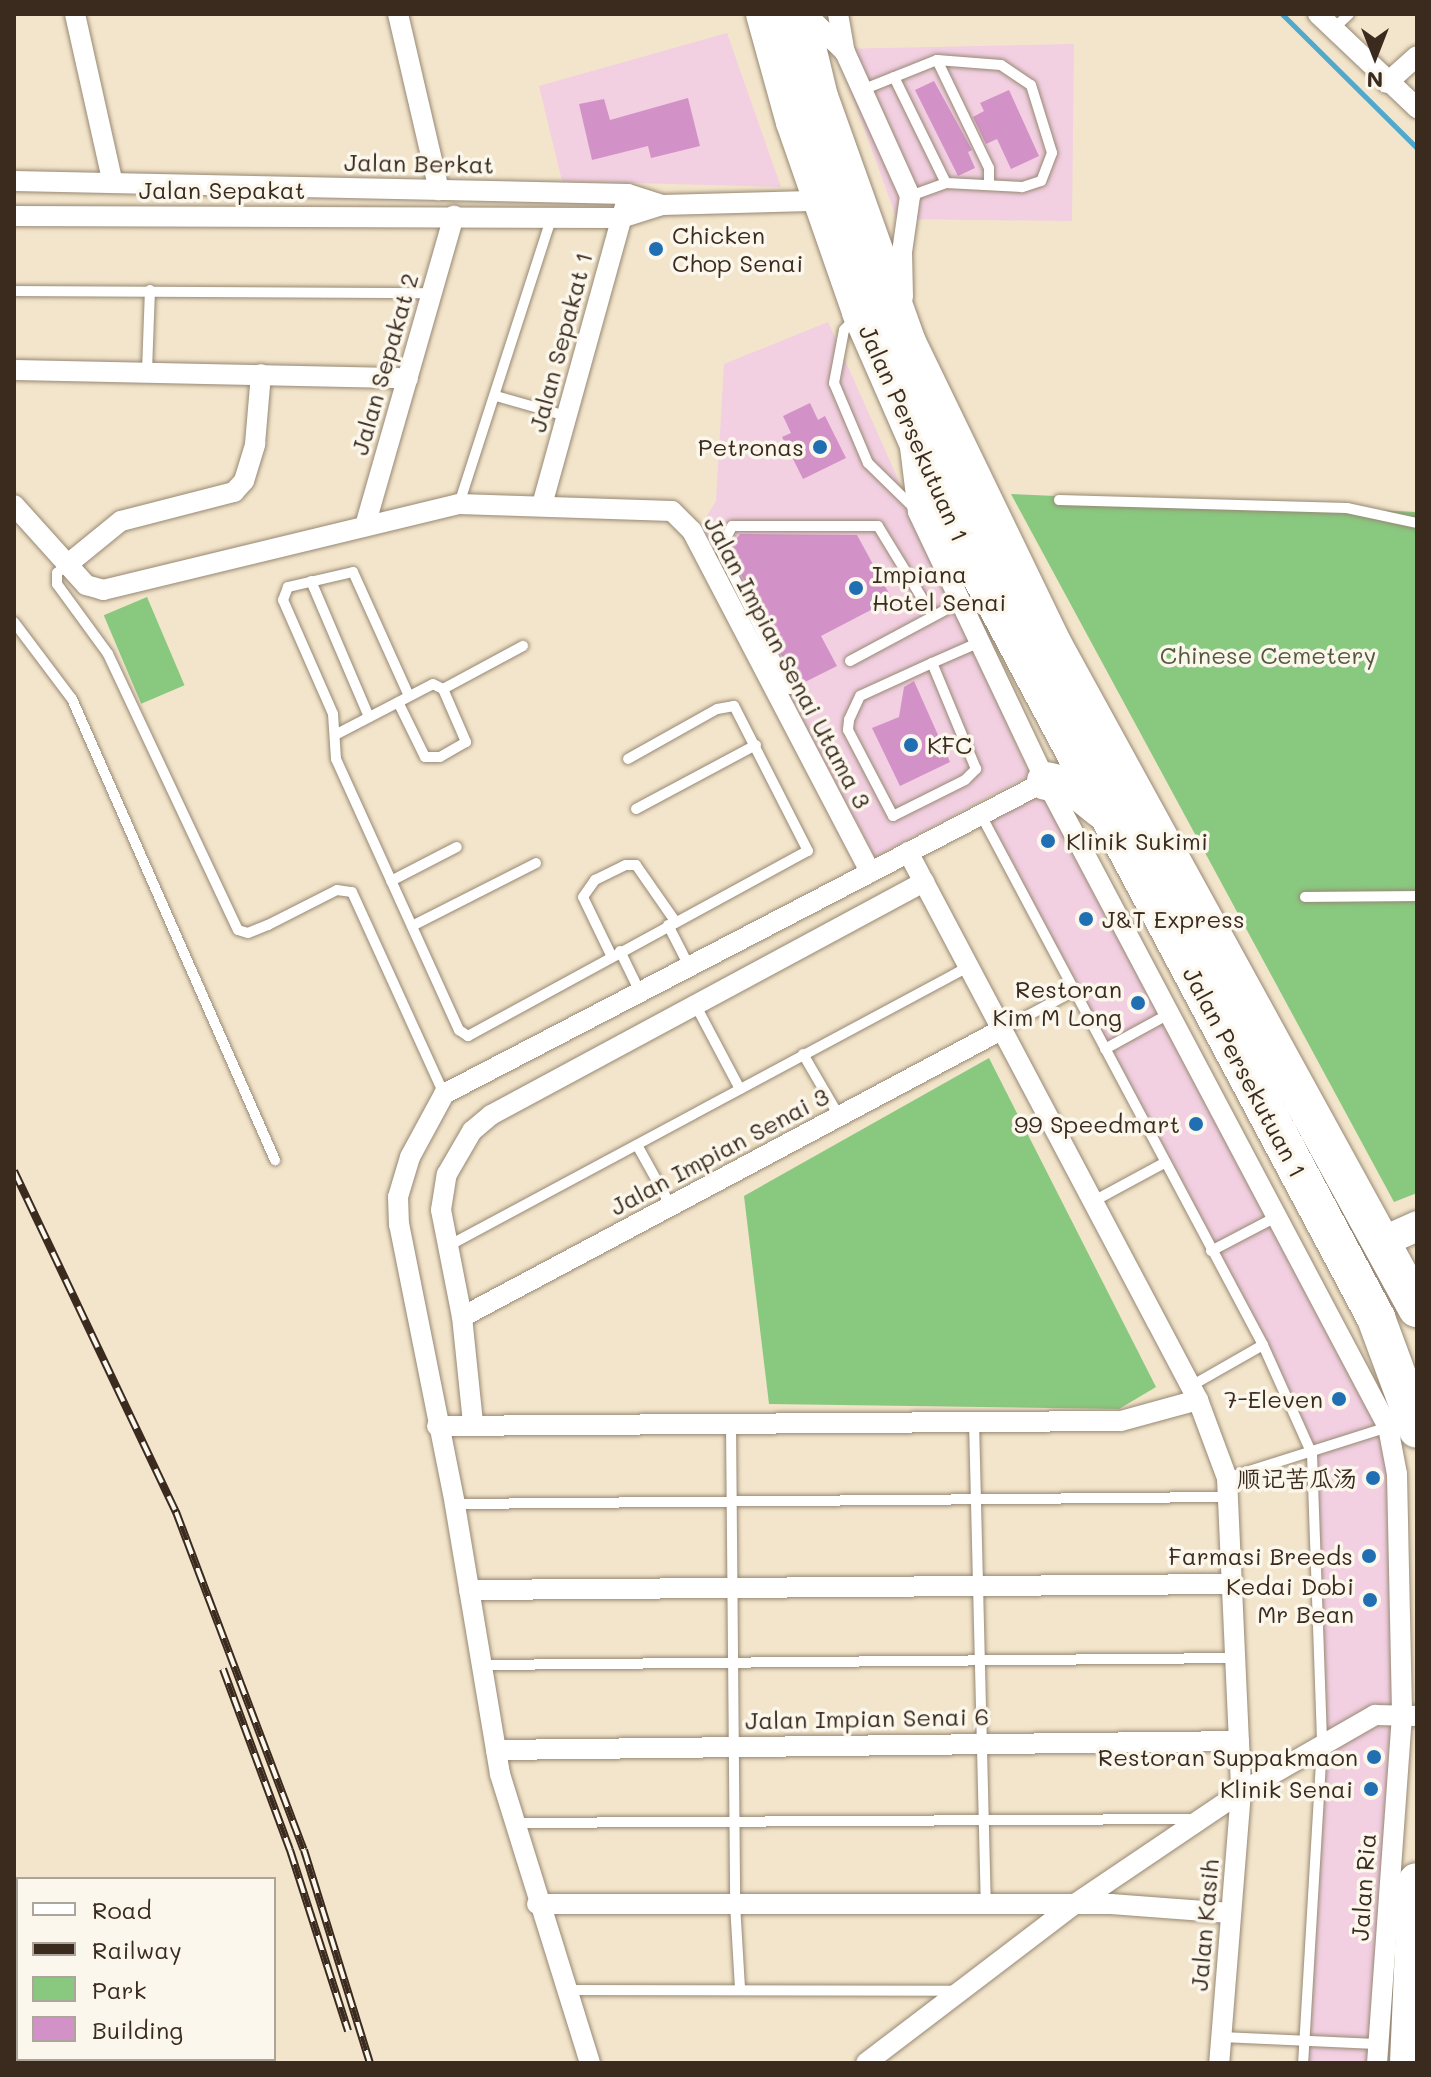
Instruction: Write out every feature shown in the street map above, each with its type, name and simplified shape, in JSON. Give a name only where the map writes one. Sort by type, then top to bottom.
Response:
[{"type":"highway","name":"Jalan Persekutuan 1","points":[[765,14],[820,201],[861,312],[909,420],[1007,631],[1112,820],[1376,1318],[1402,1428]]},
{"type":"highway","name":"Jalan Persekutuan 1","points":[[799,14],[819,97],[908,345],[1052,643],[1400,1233],[1417,1308]]},
{"type":"highway","points":[[1046,781],[1074,787],[1112,820]]},
{"type":"highway","points":[[1388,2057],[1417,1882]]},
{"type":"street","points":[[75,14],[112,180]]},
{"type":"street","points":[[398,14],[439,190]]},
{"type":"street","points":[[806,14],[845,52]]},
{"type":"street","points":[[838,14],[845,52],[910,196],[901,280],[908,345]]},
{"type":"street","points":[[1318,14],[1387,83],[1417,108]]},
{"type":"street","points":[[1387,83],[1417,56]]},
{"type":"street","name":"Jalan Berkat","points":[[14,181],[112,180],[628,194],[662,205],[820,201]]},
{"type":"street","name":"Jalan Sepakat 1","points":[[542,505],[628,194]]},
{"type":"street","points":[[621,218],[662,205]]},
{"type":"street","name":"Jalan Sepakat","points":[[14,216],[553,215],[621,218]]},
{"type":"street","name":"Jalan Sepakat 2","points":[[365,526],[454,216]]},
{"type":"street","points":[[14,370],[408,378]]},
{"type":"street","points":[[68,564],[121,521],[234,492],[244,481],[255,444],[261,374]]},
{"type":"street","points":[[909,420],[918,512]]},
{"type":"street","name":"Jalan Impian Senai Utama 3","points":[[14,505],[86,585],[103,590],[459,504],[672,511],[692,531],[741,612],[870,872]]},
{"type":"street","name":"Jalan Ria","points":[[918,512],[1046,781],[1280,1215],[1402,1428],[1397,1474],[1409,1716],[1388,2057]]},
{"type":"street","points":[[590,2063],[563,1990],[537,1904],[496,1750],[455,1504],[437,1426],[398,1197],[410,1157],[444,1094],[1046,781]]},
{"type":"street","name":"Jalan Kasih","points":[[908,852],[1194,1393],[1228,1488],[1241,1792],[1219,2063]]},
{"type":"street","points":[[473,1423],[462,1317],[447,1247],[442,1193],[455,1154],[472,1131],[491,1115],[924,882]]},
{"type":"street","name":"Jalan Impian Senai 3","points":[[462,1317],[1001,1030]]},
{"type":"street","points":[[437,1426],[473,1423],[1121,1421],[1194,1393]]},
{"type":"street","points":[[469,1590],[1233,1584]]},
{"type":"street","points":[[866,2063],[1075,1904],[1241,1792],[1375,1715],[1409,1716]]},
{"type":"street","name":"Jalan Impian Senai 6","points":[[496,1750],[1239,1741]]},
{"type":"street","points":[[537,1904],[1075,1904],[1231,1913]]},
{"type":"lane","points":[[1332,30],[1349,14]]},
{"type":"lane","points":[[862,90],[937,60],[1001,65],[1031,85],[1052,153],[1050,167],[1034,185],[946,183],[910,196]]},
{"type":"lane","points":[[937,60],[989,168],[989,185]]},
{"type":"lane","points":[[894,77],[946,183]]},
{"type":"lane","points":[[459,504],[553,215]]},
{"type":"lane","points":[[147,371],[150,290]]},
{"type":"lane","points":[[14,291],[432,293]]},
{"type":"lane","points":[[861,312],[844,330],[834,383],[868,463],[918,512]]},
{"type":"lane","points":[[496,396],[566,416]]},
{"type":"lane","points":[[1059,500],[1347,508],[1417,523]]},
{"type":"lane","points":[[790,689],[741,612],[720,549],[726,530],[863,524],[885,531],[933,616]]},
{"type":"lane","points":[[68,564],[57,573],[57,584],[108,654],[238,930],[248,933],[268,925],[337,890],[352,892],[444,1094]]},
{"type":"lane","points":[[409,696],[353,572],[288,587],[283,600],[333,714],[336,759],[459,1030],[468,1036],[615,953],[808,851],[738,709],[728,705],[628,759]]},
{"type":"lane","points":[[311,581],[369,717]]},
{"type":"lane","points":[[850,661],[962,601]]},
{"type":"lane","points":[[14,622],[72,699],[275,1160]]},
{"type":"lane","points":[[932,663],[976,769],[965,780],[893,816],[848,730],[860,696],[932,663],[981,642]]},
{"type":"lane","points":[[443,689],[523,646]]},
{"type":"lane","points":[[335,735],[409,696],[433,684],[443,689],[466,742],[440,757],[425,757],[398,702]]},
{"type":"lane","points":[[636,809],[756,745]]},
{"type":"lane","points":[[981,815],[1072,992],[1263,1345],[1312,1454],[1322,1745],[1303,2063]]},
{"type":"lane","points":[[391,881],[457,847]]},
{"type":"lane","points":[[412,926],[536,863]]},
{"type":"lane","points":[[640,992],[615,953],[584,892],[622,866],[642,868],[672,923],[689,966]]},
{"type":"lane","points":[[1305,897],[1417,896]]},
{"type":"lane","points":[[447,1247],[968,967]]},
{"type":"lane","points":[[1001,1030],[1072,992]]},
{"type":"lane","points":[[696,1006],[740,1089]]},
{"type":"lane","points":[[1105,1049],[1171,1013]]},
{"type":"lane","points":[[803,1054],[839,1116]]},
{"type":"lane","points":[[637,1145],[672,1207]]},
{"type":"lane","points":[[1092,1202],[1164,1163]]},
{"type":"lane","points":[[1211,1251],[1280,1215]]},
{"type":"lane","points":[[1194,1393],[1263,1345]]},
{"type":"lane","points":[[974,1421],[986,1906]]},
{"type":"lane","points":[[731,1423],[735,1904],[740,1989]]},
{"type":"lane","points":[[455,1504],[977,1499],[1228,1488],[1312,1454],[1402,1428]]},
{"type":"lane","points":[[482,1665],[1236,1658]]},
{"type":"lane","points":[[515,1823],[1201,1819]]},
{"type":"lane","points":[[563,1990],[960,1992]]},
{"type":"lane","points":[[1221,2037],[1304,2039],[1388,2057]]},
{"type":"shaded area","points":[[727,33],[781,187],[562,181],[539,86]]},
{"type":"shaded area","points":[[1074,44],[1072,221],[897,219],[835,49]]},
{"type":"shaded area","points":[[828,322],[1030,775],[875,857],[700,527],[716,501],[724,364]]},
{"type":"shaded area","points":[[1043,789],[1383,1433],[1392,1478],[1397,1611],[1376,2063],[1308,2063],[1326,1751],[1316,1455],[987,818]]},
{"type":"green space","name":"Chinese Cemetery","points":[[1011,494],[1417,512],[1417,1193],[1394,1202]]},
{"type":"green space","points":[[147,597],[185,685],[141,704],[104,615]]},
{"type":"green space","points":[[989,1058],[1156,1387],[1119,1409],[769,1404],[744,1196]]},
{"type":"building","points":[[934,81],[972,150],[968,152],[975,168],[958,176],[915,90]]},
{"type":"building","points":[[1009,90],[1039,156],[1011,169],[997,139],[986,144],[973,117],[984,111],[980,103]]},
{"type":"building","points":[[688,98],[700,146],[651,158],[648,146],[592,160],[579,104],[604,99],[610,120]]},
{"type":"building","points":[[810,403],[818,420],[825,416],[846,458],[803,479],[782,437],[791,433],[783,416]]},
{"type":"building","points":[[740,534],[857,535],[892,599],[821,636],[837,666],[797,686],[729,550]]},
{"type":"building","name":"KFC","points":[[914,681],[950,762],[900,786],[872,728],[899,717],[904,687]]},
{"type":"waterway","points":[[1282,14],[1417,148]]},
{"type":"railway","points":[[14,1171],[176,1512],[304,1850],[370,2063]]},
{"type":"railway","points":[[223,1669],[290,1850],[348,2031]]},
{"type":"place","name":"Chicken Chop Senai","points":[[656,249]]},
{"type":"place","name":"Petronas","points":[[820,447]]},
{"type":"place","name":"Impiana Hotel Senai","points":[[856,588]]},
{"type":"place","name":"KFC","points":[[911,745]]},
{"type":"place","name":"Klinik Sukimi","points":[[1048,841]]},
{"type":"place","name":"J&T Express","points":[[1086,919]]},
{"type":"place","name":"Restoran Kim M Long","points":[[1138,1003]]},
{"type":"place","name":"99 Speedmart","points":[[1196,1124]]},
{"type":"place","name":"7-Eleven","points":[[1339,1399]]},
{"type":"place","name":"顺记苦瓜汤","points":[[1373,1478]]},
{"type":"place","name":"Farmasi Breeds","points":[[1369,1556]]},
{"type":"place","name":"Kedai Dobi Mr Bean","points":[[1370,1600]]},
{"type":"place","name":"Restoran Suppakmaon","points":[[1374,1757]]},
{"type":"place","name":"Klinik Senai","points":[[1371,1789]]}]
